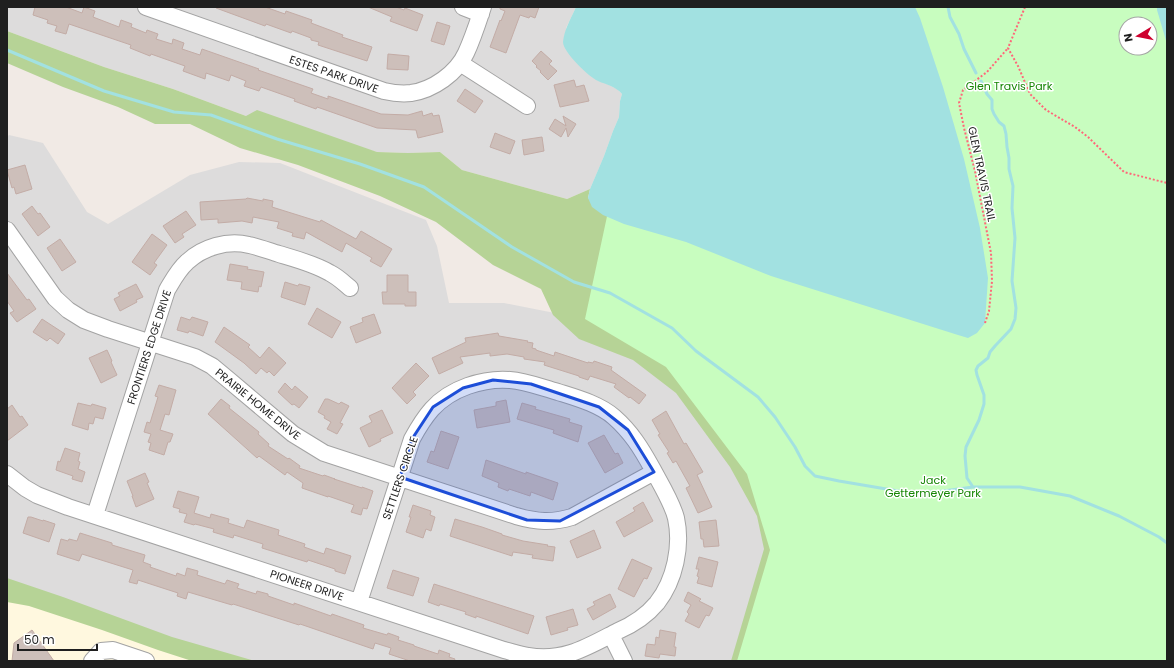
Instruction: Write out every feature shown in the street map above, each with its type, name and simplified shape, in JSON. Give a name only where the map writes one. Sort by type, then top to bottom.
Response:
[{"type":"street","name":"ESTES PARK DRIVE","points":[[146,7],[384,91],[398,94],[413,93],[428,89],[451,73],[466,54],[482,10]]},
{"type":"street","points":[[463,7],[482,10]]},
{"type":"street","points":[[460,63],[528,106]]},
{"type":"street","name":"PRAIRIE HOME DRIVE","points":[[7,230],[55,298],[68,310],[84,320],[195,357],[212,366],[293,434],[324,453],[527,520],[543,522],[572,517],[654,472]]},
{"type":"street","name":"FRONTIERS EDGE DRIVE","points":[[95,515],[168,290],[175,276],[186,263],[197,254],[218,245],[234,243],[249,245],[298,260],[332,274],[350,288]]},
{"type":"street","name":"SETTLERS CIRCLE","points":[[359,602],[412,439],[421,423],[433,407],[448,396],[463,388],[475,383],[493,380],[512,380],[531,384],[599,407],[612,416],[628,430],[640,448],[654,472],[676,518],[677,553],[673,572],[666,589],[656,604],[644,616],[611,635]]},
{"type":"street","name":"PIONEER DRIVE","points":[[7,474],[37,495],[68,507],[526,656],[541,658],[570,654],[611,635]]},
{"type":"street","points":[[611,635],[624,661]]},
{"type":"street","points":[[92,661],[101,651],[113,650],[146,661]]},
{"type":"path","name":"GLEN TRAVIS TRAIL","points":[[985,323],[990,311],[992,281],[991,253],[975,171],[959,103],[963,90],[987,72],[1008,48],[1025,7]]},
{"type":"path","points":[[1008,48],[1018,66],[1030,94],[1046,110],[1075,127],[1088,137],[1124,172],[1167,183]]},
{"type":"highlighted area","points":[[493,380],[531,384],[599,407],[628,430],[654,472],[560,521],[527,520],[400,477],[412,439],[433,407],[463,388]]},
{"type":"shaded area","points":[[7,7],[576,7],[566,28],[577,63],[597,80],[617,89],[622,94],[619,117],[590,189],[567,199],[462,170],[440,152],[377,152],[246,116],[173,89],[104,67],[7,31]]},
{"type":"shaded area","points":[[9,135],[43,143],[87,212],[108,224],[190,175],[239,162],[280,163],[426,220],[437,246],[449,303],[504,303],[585,319],[666,367],[747,474],[770,550],[737,661],[236,661],[7,584],[7,137]]},
{"type":"shaded area","points":[[7,584],[236,661],[7,661]]},
{"type":"green space","name":"Jack Gettermeyer Park","points":[[897,7],[1167,7],[1167,661],[737,661],[770,550],[747,474],[666,367],[585,319],[612,193]]},
{"type":"green space","points":[[7,31],[104,67],[173,89],[246,116],[257,110],[377,152],[440,152],[462,170],[567,199],[590,189],[588,198],[624,224],[1167,661],[731,661],[764,549],[757,516],[730,467],[676,393],[633,360],[579,339],[553,315],[541,289],[493,265],[436,222],[380,196],[298,165],[240,148],[190,124],[155,124],[118,107],[63,87],[7,63]]},
{"type":"green space","points":[[7,578],[172,637],[255,661],[192,661],[29,606],[7,602]]},
{"type":"water","points":[[576,7],[915,7],[943,87],[964,159],[980,228],[988,278],[985,323],[977,333],[968,338],[771,276],[686,242],[624,224],[603,215],[592,207],[588,198],[590,189],[619,117],[622,94],[614,87],[594,79],[577,64],[567,52],[563,42],[568,24]]},
{"type":"water","points":[[1157,7],[1167,7],[1167,44],[1157,10]]},
{"type":"building","points":[[35,7],[66,7],[82,13],[84,7],[95,11],[93,17],[119,27],[121,20],[132,24],[131,27],[146,33],[147,30],[158,34],[156,39],[172,44],[173,39],[184,43],[182,49],[200,55],[202,49],[313,89],[311,93],[328,99],[328,96],[381,114],[408,115],[422,111],[423,116],[432,113],[433,116],[439,115],[443,132],[418,138],[416,130],[377,128],[317,107],[316,109],[294,101],[295,99],[261,87],[259,91],[244,86],[246,81],[231,75],[229,81],[206,73],[205,79],[183,71],[185,66],[151,54],[150,56],[130,48],[131,45],[69,24],[66,34],[55,31],[57,26],[47,23],[48,20],[33,15]]},
{"type":"building","points":[[216,7],[265,7],[285,14],[286,11],[312,20],[311,23],[343,35],[342,37],[372,47],[367,61],[318,45],[319,42],[292,31],[291,33],[266,24],[265,26]]},
{"type":"building","points":[[368,7],[396,7],[404,10],[405,8],[423,15],[417,31],[390,21],[392,17]]},
{"type":"building","points":[[500,7],[539,7],[535,18],[520,15],[506,53],[490,47],[505,11],[500,9]]},
{"type":"building","points":[[437,22],[450,26],[444,45],[431,41]]},
{"type":"building","points":[[541,51],[552,61],[549,64],[557,71],[548,80],[532,61]]},
{"type":"building","points":[[388,54],[409,56],[408,70],[387,69]]},
{"type":"building","points":[[574,80],[576,87],[584,85],[589,101],[560,107],[554,85]]},
{"type":"building","points":[[465,89],[483,101],[475,113],[457,101]]},
{"type":"building","points":[[563,116],[576,124],[568,137],[566,128],[561,137],[549,129],[555,119],[566,126]]},
{"type":"building","points":[[495,133],[515,141],[510,154],[490,147]]},
{"type":"building","points":[[542,137],[544,151],[524,155],[522,140]]},
{"type":"building","points":[[25,165],[32,189],[16,194],[14,187],[12,188],[7,170]]},
{"type":"building","points":[[247,198],[273,201],[272,207],[320,222],[321,220],[356,239],[361,231],[392,249],[381,267],[370,261],[372,258],[346,243],[342,252],[306,232],[304,239],[292,236],[293,233],[277,228],[279,222],[253,217],[252,223],[242,221],[218,223],[218,219],[201,220],[200,202]]},
{"type":"building","points":[[32,206],[38,214],[40,213],[50,227],[38,236],[22,214]]},
{"type":"building","points":[[186,211],[196,225],[182,234],[184,237],[175,243],[163,226]]},
{"type":"building","points":[[152,234],[167,245],[154,263],[157,265],[150,275],[132,262]]},
{"type":"building","points":[[60,239],[76,262],[62,271],[47,248]]},
{"type":"building","points":[[230,264],[248,267],[247,269],[264,272],[261,287],[259,286],[258,292],[241,289],[242,282],[227,280]]},
{"type":"building","points":[[7,273],[27,300],[29,299],[36,309],[17,322],[10,313],[14,311],[7,301]]},
{"type":"building","points":[[387,275],[408,275],[408,292],[416,292],[416,306],[405,306],[405,304],[383,304],[382,292],[387,292]]},
{"type":"building","points":[[285,282],[298,286],[299,284],[310,287],[305,305],[281,297]]},
{"type":"building","points":[[136,284],[143,297],[120,311],[114,299],[120,296],[118,293]]},
{"type":"building","points":[[317,308],[341,322],[332,338],[308,324]]},
{"type":"building","points":[[374,314],[381,333],[356,343],[350,327],[363,322],[362,318]]},
{"type":"building","points":[[181,317],[190,320],[192,317],[208,322],[203,336],[189,331],[188,333],[177,330]]},
{"type":"building","points":[[42,319],[65,334],[58,344],[50,338],[47,341],[33,332]]},
{"type":"building","points":[[224,327],[250,345],[248,347],[260,358],[269,347],[286,363],[274,376],[269,371],[267,373],[261,368],[256,374],[244,363],[215,342]]},
{"type":"building","points":[[498,333],[499,336],[533,343],[532,348],[554,356],[555,352],[588,363],[593,363],[594,361],[612,367],[611,370],[646,395],[639,404],[614,387],[616,384],[590,376],[588,380],[544,365],[545,362],[524,359],[524,357],[507,354],[490,356],[490,353],[460,357],[463,363],[439,374],[432,358],[466,342],[465,338]]},
{"type":"building","points":[[107,350],[117,375],[101,383],[89,358]]},
{"type":"building","points":[[416,363],[429,376],[413,392],[416,395],[407,404],[392,388]]},
{"type":"building","points":[[285,383],[292,390],[295,386],[308,397],[299,408],[294,404],[292,405],[278,392]]},
{"type":"building","points":[[159,385],[176,390],[169,415],[165,414],[160,430],[173,434],[170,442],[168,442],[164,455],[149,450],[151,443],[148,442],[151,434],[144,432],[147,422],[150,423],[158,397],[155,396]]},
{"type":"building","points":[[221,399],[230,406],[229,408],[259,432],[258,434],[269,444],[268,446],[288,459],[289,458],[300,466],[299,468],[373,491],[367,509],[363,508],[361,515],[351,512],[354,505],[302,488],[303,483],[287,472],[285,475],[259,456],[257,458],[208,414]]},
{"type":"building","points":[[325,399],[339,404],[341,402],[349,406],[340,423],[343,424],[337,434],[327,429],[331,422],[318,412]]},
{"type":"building","points":[[506,400],[510,422],[477,428],[474,410],[496,406],[496,402]]},
{"type":"building","points":[[78,403],[91,406],[92,404],[106,408],[103,419],[95,417],[93,424],[89,423],[88,430],[72,425]]},
{"type":"building","points":[[522,403],[536,407],[535,409],[570,419],[569,422],[582,426],[578,442],[553,433],[554,430],[517,419]]},
{"type":"building","points":[[12,405],[20,417],[22,416],[28,425],[7,441],[7,409]]},
{"type":"building","points":[[382,410],[393,433],[380,439],[381,441],[369,447],[360,428],[372,422],[369,416]]},
{"type":"building","points":[[666,411],[684,444],[686,443],[703,472],[697,475],[712,507],[698,513],[686,488],[690,486],[676,461],[673,463],[667,453],[669,452],[658,435],[660,434],[652,420]]},
{"type":"building","points":[[441,431],[459,437],[448,469],[427,462],[431,451],[434,452]]},
{"type":"building","points":[[604,435],[615,454],[618,453],[623,463],[605,473],[588,443]]},
{"type":"building","points":[[65,448],[80,453],[78,469],[85,472],[82,482],[72,479],[73,476],[56,470],[58,461],[60,462]]},
{"type":"building","points":[[486,460],[558,483],[553,500],[531,492],[530,496],[498,487],[499,483],[482,476]]},
{"type":"building","points":[[145,473],[149,482],[147,483],[154,499],[136,507],[127,481]]},
{"type":"building","points":[[178,491],[199,497],[194,513],[210,518],[211,514],[229,519],[228,523],[244,528],[247,520],[279,530],[278,535],[305,544],[304,547],[324,554],[326,548],[351,556],[345,574],[308,560],[307,562],[262,548],[263,544],[234,535],[233,538],[213,532],[214,529],[184,522],[187,514],[179,512],[180,509],[173,507]]},
{"type":"building","points":[[643,502],[653,521],[624,537],[616,522],[635,511],[633,508]]},
{"type":"building","points":[[413,505],[431,511],[430,515],[435,517],[431,531],[426,529],[423,538],[406,532]]},
{"type":"building","points":[[28,517],[55,524],[49,542],[23,533]]},
{"type":"building","points":[[455,519],[523,541],[555,547],[553,561],[532,558],[533,555],[513,552],[512,556],[450,536]]},
{"type":"building","points":[[716,520],[719,546],[704,547],[703,539],[701,539],[699,522]]},
{"type":"building","points":[[594,530],[601,548],[577,558],[570,541]]},
{"type":"building","points":[[80,533],[145,555],[143,562],[151,565],[150,567],[176,576],[177,573],[185,576],[187,568],[198,571],[197,575],[225,584],[227,580],[239,584],[237,588],[256,594],[257,591],[268,594],[268,596],[294,605],[294,603],[331,616],[332,614],[364,625],[363,628],[387,635],[388,633],[399,637],[398,640],[414,646],[438,654],[439,650],[450,654],[449,657],[455,659],[454,661],[410,661],[389,654],[391,648],[375,643],[373,649],[300,624],[299,625],[233,604],[232,605],[188,592],[186,599],[177,596],[178,593],[138,580],[137,584],[129,582],[133,570],[82,554],[79,561],[57,554],[61,539],[77,541]]},
{"type":"building","points":[[699,557],[718,562],[712,587],[697,583],[699,569],[696,569]]},
{"type":"building","points":[[632,559],[652,568],[647,579],[644,578],[634,597],[618,589]]},
{"type":"building","points":[[393,570],[419,578],[413,596],[387,588]]},
{"type":"building","points":[[434,584],[534,616],[528,634],[476,616],[476,618],[465,614],[466,612],[428,602]]},
{"type":"building","points":[[688,592],[701,599],[699,601],[713,608],[709,616],[706,615],[699,628],[685,621],[689,614],[687,612],[691,605],[684,601]]},
{"type":"building","points":[[610,594],[616,607],[593,620],[587,609],[595,605],[593,602]]},
{"type":"building","points":[[573,609],[578,625],[567,628],[568,630],[551,635],[546,617]]},
{"type":"building","points":[[32,630],[54,661],[12,661],[14,643]]},
{"type":"building","points":[[660,630],[676,633],[674,647],[676,647],[675,656],[660,654],[659,658],[645,656],[647,644],[655,645],[656,637],[659,638]]},
{"type":"waterway","points":[[948,7],[950,17],[976,73]]},
{"type":"waterway","points":[[7,50],[104,91],[174,112],[211,115],[277,139],[360,164],[424,187],[512,247],[574,282],[610,293],[672,328],[696,351],[758,397],[775,417],[795,447],[805,466],[815,476],[904,492],[936,492],[973,487],[1020,487],[1070,496],[1119,516],[1159,537],[1167,543]]},
{"type":"waterway","points":[[973,487],[967,478],[965,456],[966,447],[979,420],[984,404],[984,395],[976,370],[978,366],[988,358],[990,352],[1011,329],[1015,319],[1016,308],[1012,281],[1015,238],[1012,208],[1013,186],[1009,169],[1006,134],[1004,126],[999,122],[994,114],[992,109],[992,100],[987,94],[981,81]]},
{"type":"park label","name":"Glen Travis Park","points":[[1009,86]]}]
